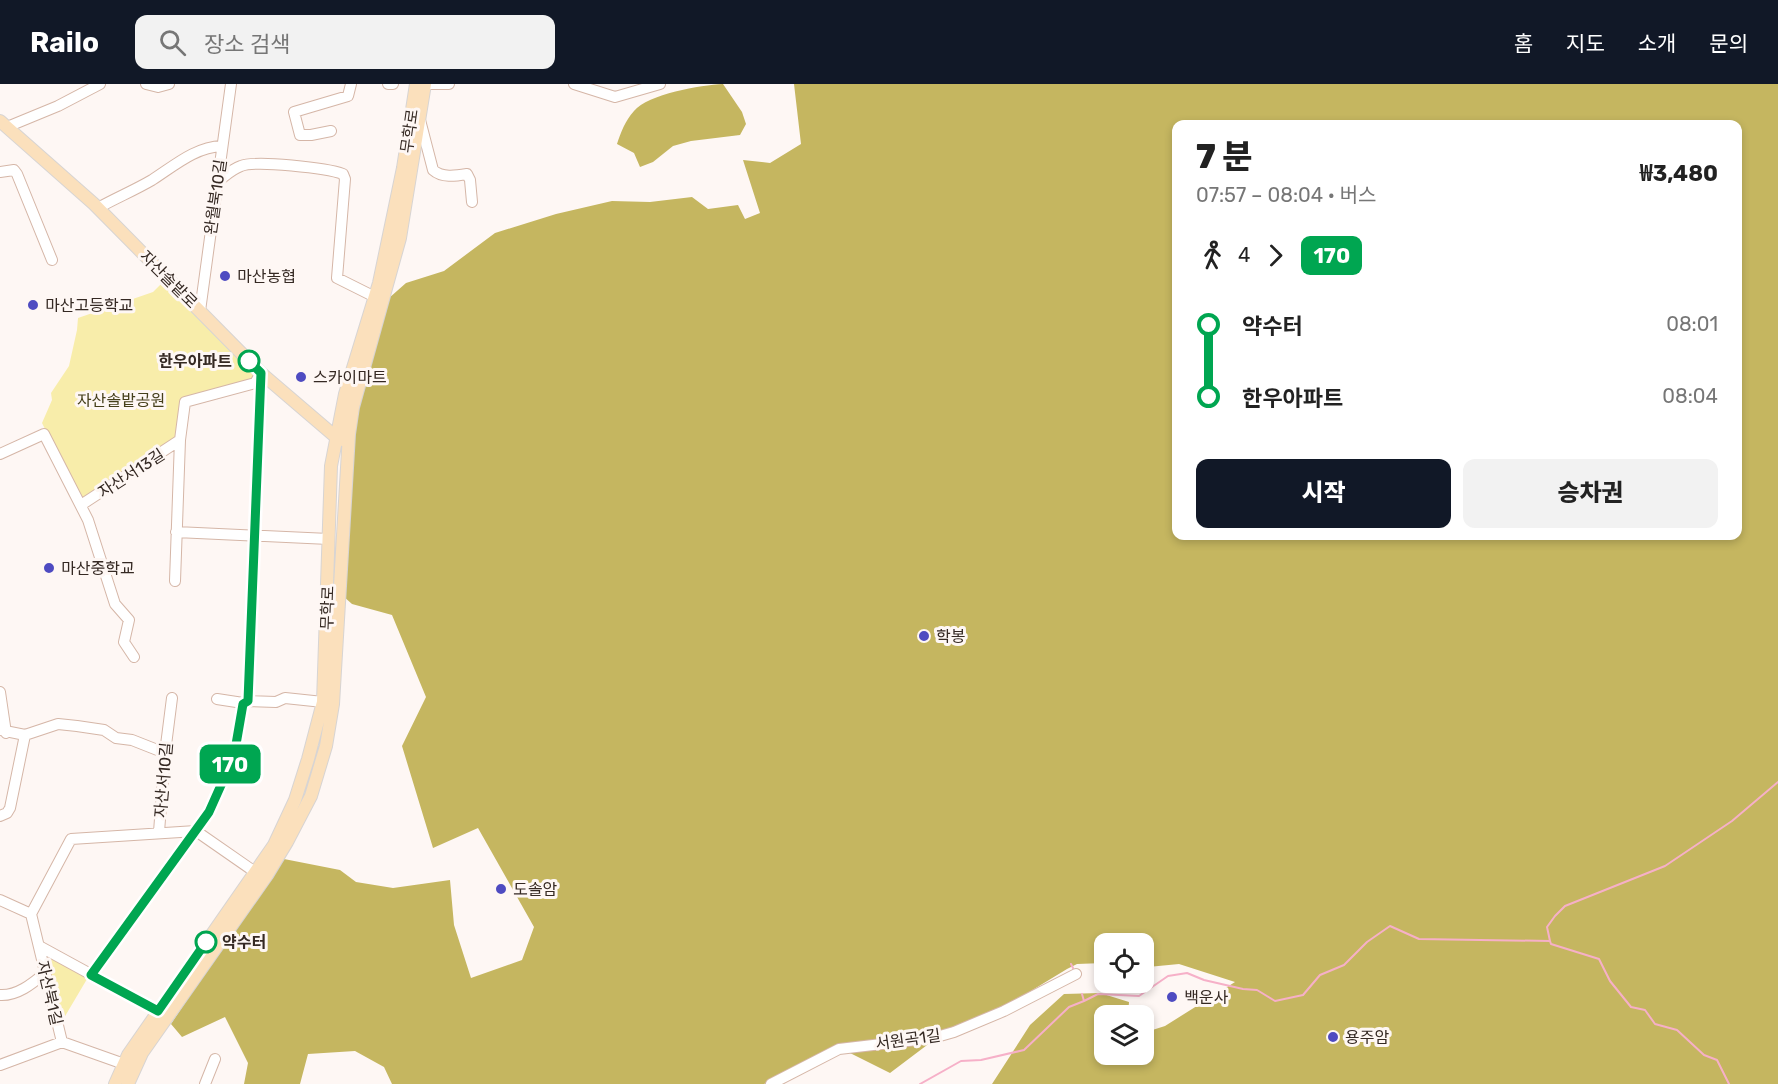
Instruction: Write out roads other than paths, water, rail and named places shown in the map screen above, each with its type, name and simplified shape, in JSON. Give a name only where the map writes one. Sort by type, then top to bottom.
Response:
[{"type":"main road","name":"무학로","points":[[115,1084],[124,1064],[158,1011],[274,845],[295,800],[308,759],[322,702],[331,466],[353,407],[399,238],[420,120],[419,84]]},
{"type":"main road","name":"무학로","points":[[128,1084],[142,1053],[267,875],[287,842],[311,796],[326,746],[333,704],[345,394],[375,297],[419,84]]},
{"type":"main road","name":"자산솔밭로","points":[[3,124],[98,208],[261,373],[342,440]]},
{"type":"street","points":[[3,124],[58,106],[100,84]]},
{"type":"street","points":[[146,84],[158,87],[169,84]]},
{"type":"street","name":"완월북10길","points":[[200,311],[231,84]]},
{"type":"street","points":[[331,131],[300,135],[294,112],[348,96],[351,84]]},
{"type":"street","points":[[388,84],[393,84]]},
{"type":"street","points":[[419,84],[449,84]]},
{"type":"street","points":[[574,84],[615,97],[660,84]]},
{"type":"street","points":[[420,120],[433,170],[438,175],[466,174],[470,180],[472,202]]},
{"type":"street","points":[[98,208],[154,178],[179,161],[211,146],[222,146]]},
{"type":"street","points":[[217,182],[238,167],[252,164],[315,169],[343,174],[345,179],[337,278],[375,297]]},
{"type":"street","points":[[0,172],[14,170],[18,174],[52,260]]},
{"type":"street","points":[[91,975],[209,812],[234,756],[246,702],[261,373]]},
{"type":"street","name":"자산서13길","points":[[176,581],[180,440],[185,402],[255,383],[261,373]]},
{"type":"street","name":"자산서13길","points":[[0,454],[44,434],[88,520],[115,604],[129,620],[124,642],[135,657]]},
{"type":"street","name":"자산서13길","points":[[81,506],[180,440]]},
{"type":"street","points":[[176,532],[329,539]]},
{"type":"street","points":[[0,692],[3,731],[25,735],[58,724],[77,726],[104,730],[116,738],[132,740],[165,753]]},
{"type":"street","name":"자산서10길","points":[[31,914],[71,839],[159,832],[172,698]]},
{"type":"street","points":[[217,699],[276,702],[285,698],[322,702]]},
{"type":"street","points":[[0,816],[7,813],[10,808],[25,735]]},
{"type":"street","points":[[159,832],[196,831],[255,872]]},
{"type":"street","points":[[0,900],[31,914]]},
{"type":"street","name":"자산북1길","points":[[31,914],[62,1042],[124,1064]]},
{"type":"street","points":[[39,946],[158,1011]]},
{"type":"street","points":[[0,995],[14,993],[31,985],[45,973]]},
{"type":"street","name":"서원곡1길","points":[[771,1084],[840,1049],[933,1038],[954,1032],[1004,1011],[1076,974]]},
{"type":"street","points":[[0,1065],[62,1042]]},
{"type":"street","points":[[205,1084],[215,1059]]},
{"type":"waterway","points":[[1084,1001],[1098,994],[1139,996],[1168,976],[1187,973],[1204,980],[1257,990],[1275,1001],[1303,995],[1320,975],[1344,965],[1367,942],[1390,926],[1419,939],[1550,941],[1547,927],[1565,906],[1665,866],[1732,821],[1778,782]]},
{"type":"waterway","points":[[1550,941],[1551,944],[1599,959],[1610,981],[1631,1007],[1645,1010],[1655,1024],[1677,1030],[1704,1055],[1717,1060],[1729,1084]]},
{"type":"waterway","points":[[1071,964],[1073,968]]},
{"type":"waterway","points":[[920,1084],[961,1061],[981,1060],[1024,1050],[1069,1007],[1084,1001],[1082,994]]},
{"type":"place","name":"마산농협","points":[[225,276]]},
{"type":"place","name":"마산고등학교","points":[[33,305]]},
{"type":"place","name":"한우아파트","points":[[249,361]]},
{"type":"place","name":"스카이마트","points":[[301,377]]},
{"type":"place","name":"마산중학교","points":[[49,568]]},
{"type":"place","name":"학봉","points":[[924,636]]},
{"type":"place","name":"도솔암","points":[[501,889]]},
{"type":"place","name":"약수터","points":[[206,942]]},
{"type":"place","name":"백운사","points":[[1172,997]]},
{"type":"place","name":"용주암","points":[[1333,1037]]},
{"type":"park label","name":"자산솔밭공원","points":[[121,400]]}]
